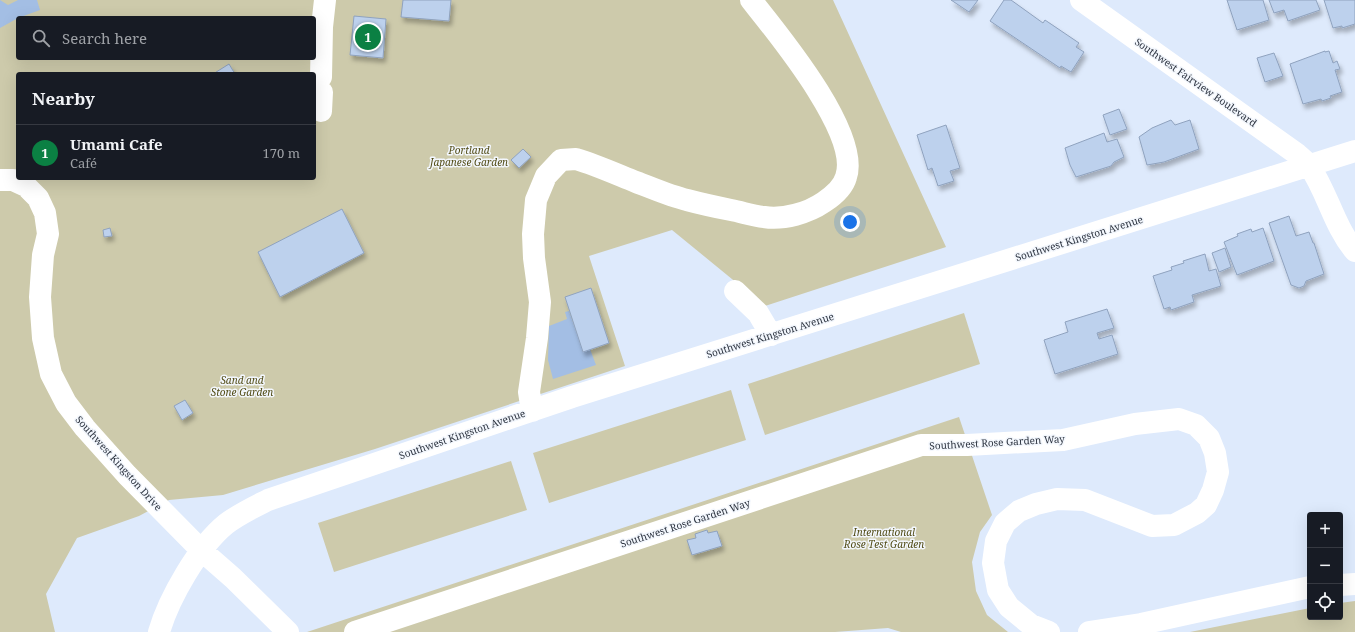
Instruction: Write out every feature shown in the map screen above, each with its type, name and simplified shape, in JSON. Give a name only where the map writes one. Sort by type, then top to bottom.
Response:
[{"type":"street","points":[[321,93],[322,27],[325,0]]},
{"type":"street","points":[[532,410],[529,392],[540,317],[540,302],[534,258],[533,234],[536,200],[546,176],[562,160],[576,159],[685,200],[764,217],[779,218],[792,215],[820,204],[833,196],[846,177],[848,162],[842,134],[833,117],[820,94],[792,52],[751,0]]},
{"type":"street","name":"Southwest Fairview Boulevard","points":[[1081,0],[1287,146],[1309,166],[1322,187],[1340,231],[1355,251]]},
{"type":"street","name":"Southwest Kingston Avenue","points":[[159,632],[174,597],[201,550],[226,524],[248,510],[268,500],[532,410],[1355,151]]},
{"type":"street","name":"Southwest Kingston Drive","points":[[0,180],[13,180],[26,186],[38,198],[45,212],[48,234],[43,255],[40,297],[43,338],[51,374],[66,403],[85,428],[127,475],[201,550]]},
{"type":"street","points":[[735,292],[758,313],[771,334]]},
{"type":"street","name":"Southwest Rose Garden Way","points":[[355,632],[921,445],[1063,440],[1135,424],[1179,419],[1196,425],[1209,438],[1215,453],[1218,472],[1213,490],[1206,505],[1197,514],[1174,525],[1152,526],[1085,500],[1057,499],[1036,504],[1019,511],[1005,523],[996,541],[993,563],[998,590],[1010,607],[1026,621],[1031,625],[1049,632]]},
{"type":"street","points":[[201,550],[233,578],[288,632]]},
{"type":"street","points":[[1343,585],[1355,584]]},
{"type":"street","points":[[1089,632],[1141,624],[1307,588]]},
{"type":"green space","name":"Portland Japanese Garden","points":[[0,0],[833,0],[946,247],[765,306],[672,230],[589,256],[625,366],[375,449],[223,495],[169,500],[139,516],[77,538],[46,594],[55,632],[0,632]]},
{"type":"green space","points":[[964,313],[980,364],[765,435],[748,384]]},
{"type":"green space","points":[[731,390],[746,440],[549,503],[533,453]]},
{"type":"green space","name":"International Rose Test Garden","points":[[959,417],[992,515],[980,532],[972,562],[976,591],[987,615],[1008,632],[901,632],[888,628],[835,632],[307,632]]},
{"type":"green space","points":[[511,461],[527,510],[334,572],[318,523]]},
{"type":"green space","points":[[1355,601],[1355,632],[1190,632],[1307,609],[1307,620],[1343,620],[1343,603]]},
{"type":"water","points":[[0,0],[8,5],[18,0],[37,0],[40,10],[24,16],[16,16],[16,19],[0,28]]},
{"type":"water","points":[[569,311],[583,351],[590,349],[596,365],[553,379],[548,360],[549,326],[567,319],[565,312]]},
{"type":"building","points":[[403,0],[451,0],[449,21],[401,17]]},
{"type":"building","points":[[951,0],[978,0],[969,12]]},
{"type":"building","points":[[1004,0],[1011,0],[1043,23],[1045,20],[1079,43],[1076,47],[1084,52],[1071,72],[1061,66],[1060,68],[990,21]]},
{"type":"building","points":[[1227,0],[1263,0],[1269,20],[1237,30]]},
{"type":"building","points":[[1269,0],[1316,0],[1320,10],[1288,21],[1284,10],[1274,13]]},
{"type":"building","points":[[1324,0],[1355,0],[1355,24],[1342,28],[1342,26],[1333,28]]},
{"type":"building","points":[[354,16],[386,19],[383,58],[350,55]]},
{"type":"building","points":[[1325,51],[1329,51],[1333,63],[1337,61],[1340,69],[1335,70],[1342,92],[1330,96],[1331,98],[1322,101],[1321,99],[1303,104],[1290,64]]},
{"type":"building","points":[[1274,53],[1283,76],[1265,82],[1257,58]]},
{"type":"building","points":[[229,64],[234,72],[216,72]]},
{"type":"building","points":[[1119,109],[1127,129],[1110,135],[1103,115]]},
{"type":"building","points":[[1171,120],[1175,125],[1190,120],[1199,149],[1164,162],[1147,165],[1139,137],[1152,128]]},
{"type":"building","points":[[946,125],[960,168],[950,171],[954,181],[938,186],[932,168],[928,170],[917,135]]},
{"type":"building","points":[[1104,133],[1107,142],[1117,139],[1124,157],[1114,162],[1111,166],[1076,177],[1070,165],[1065,148]]},
{"type":"building","points":[[523,149],[531,157],[519,168],[511,160]]},
{"type":"building","points":[[342,209],[364,253],[280,297],[258,252]]},
{"type":"building","points":[[1289,216],[1296,236],[1309,232],[1324,274],[1306,281],[1304,286],[1299,288],[1291,285],[1269,223]]},
{"type":"building","points":[[110,228],[112,236],[104,237],[103,230]]},
{"type":"building","points":[[1263,228],[1274,261],[1237,275],[1224,242],[1238,236],[1237,234],[1251,229],[1252,232]]},
{"type":"building","points":[[1225,248],[1231,267],[1219,272],[1212,253]]},
{"type":"building","points":[[1205,254],[1209,271],[1216,269],[1221,286],[1192,295],[1194,302],[1171,310],[1170,307],[1164,309],[1153,276],[1172,270],[1171,267],[1184,263],[1183,261]]},
{"type":"building","points":[[591,288],[609,343],[583,352],[565,297]]},
{"type":"building","points":[[1107,309],[1114,328],[1097,333],[1099,339],[1112,335],[1118,354],[1055,374],[1044,340],[1068,332],[1065,322]]},
{"type":"building","points":[[185,400],[193,413],[182,420],[174,406]]},
{"type":"building","points":[[707,530],[708,533],[717,531],[722,546],[692,555],[687,540],[696,538],[695,534]]},
{"type":"place","name":"Umami Cafe","points":[[368,37]]},
{"type":"park label","name":"Sand and Stone Garden","points":[[242,386]]}]
